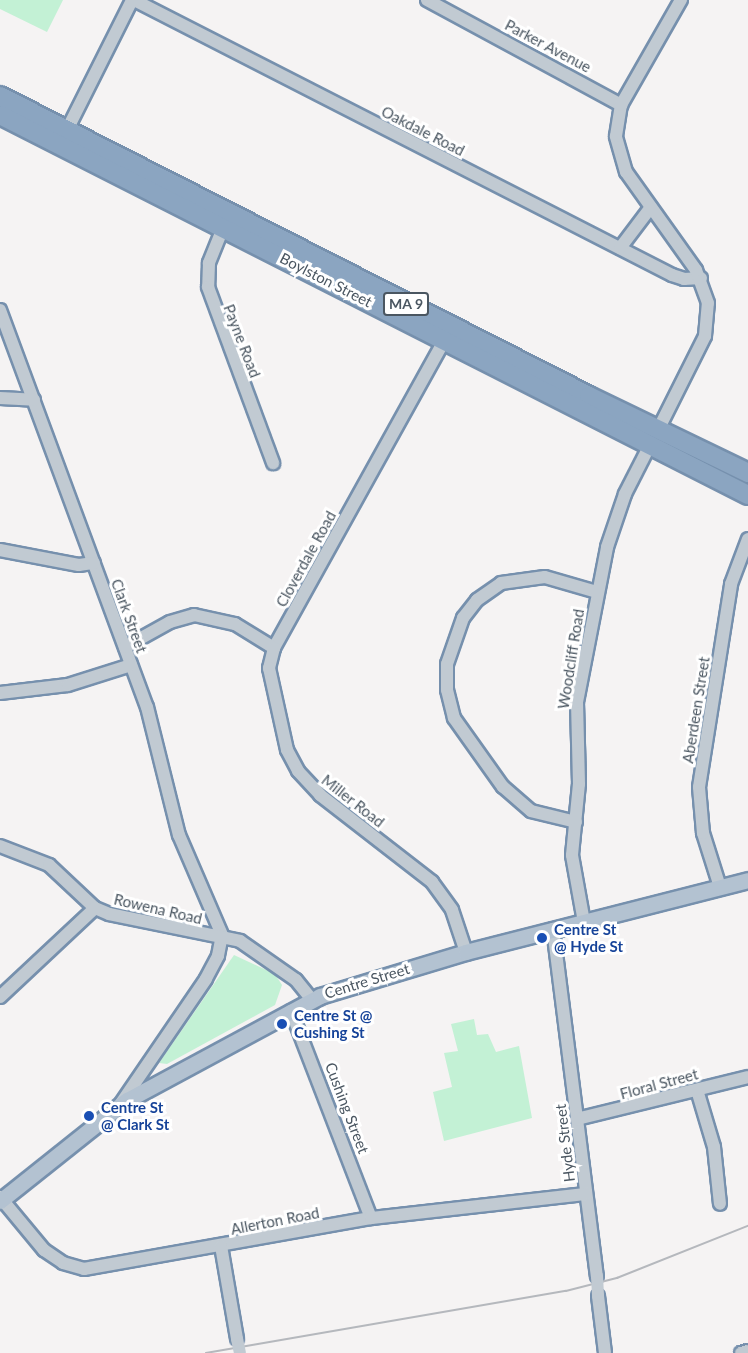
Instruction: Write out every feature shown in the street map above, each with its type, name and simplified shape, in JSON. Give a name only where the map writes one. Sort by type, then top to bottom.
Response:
[{"type":"highway","name":"Boylston Street","points":[[0,96],[654,438],[748,495]]},
{"type":"highway","name":"Boylston Street","points":[[0,115],[444,341],[654,438],[748,473]]},
{"type":"main road","name":"Centre Street","points":[[1,1199],[118,1106],[312,1000],[348,985],[466,952],[748,880]]},
{"type":"street","points":[[67,130],[133,0]]},
{"type":"street","name":"Oakdale Road","points":[[133,0],[679,278],[701,278]]},
{"type":"street","name":"Parker Avenue","points":[[427,0],[621,105]]},
{"type":"street","name":"Woodcliff Road","points":[[584,922],[573,866],[579,784],[576,713],[597,592],[620,506],[707,329],[708,303],[701,278],[626,172],[618,153],[616,136],[621,105],[681,0]]},
{"type":"street","points":[[620,248],[651,207]]},
{"type":"street","name":"Payne Road","points":[[223,228],[209,262],[208,287],[273,463]]},
{"type":"street","name":"Clark Street","points":[[0,310],[153,728],[179,835],[222,934]]},
{"type":"street","name":"Cloverdale Road","points":[[274,648],[444,341]]},
{"type":"street","points":[[0,398],[33,400]]},
{"type":"street","name":"Aberdeen Street","points":[[720,887],[703,832],[699,787],[731,584],[748,539]]},
{"type":"street","points":[[0,550],[79,566],[94,563]]},
{"type":"street","points":[[576,822],[531,811],[502,787],[454,718],[447,690],[447,664],[463,618],[477,600],[501,583],[545,577],[597,592]]},
{"type":"street","points":[[125,647],[170,622],[194,615],[235,624],[274,648]]},
{"type":"street","name":"Miller Road","points":[[274,648],[269,668],[272,692],[287,750],[297,771],[320,795],[432,882],[452,910],[466,952]]},
{"type":"street","points":[[0,693],[68,685],[131,665]]},
{"type":"street","name":"Rowena Road","points":[[0,846],[49,865],[95,908],[126,919],[203,935],[222,934]]},
{"type":"street","points":[[0,998],[95,908]]},
{"type":"street","name":"Hyde Street","points":[[553,929],[605,1353]]},
{"type":"street","points":[[118,1106],[199,991],[218,956],[222,934],[240,940],[282,969],[312,1000]]},
{"type":"street","name":"Cushing Street","points":[[291,1011],[371,1218]]},
{"type":"street","name":"Floral Street","points":[[577,1119],[748,1077]]},
{"type":"street","points":[[697,1090],[714,1148],[720,1204]]},
{"type":"street","name":"Allerton Road","points":[[1,1199],[44,1250],[77,1268],[99,1268],[371,1218],[586,1194]]},
{"type":"street","points":[[220,1246],[240,1353]]},
{"type":"street","points":[[741,1353],[748,1351]]},
{"type":"green space","points":[[0,0],[63,0],[47,32],[0,9]]},
{"type":"green space","points":[[234,955],[275,974],[282,985],[275,1005],[167,1064],[159,1063]]},
{"type":"green space","points":[[474,1019],[477,1035],[488,1034],[496,1052],[519,1046],[532,1118],[444,1141],[433,1092],[452,1087],[444,1053],[458,1051],[451,1024]]},
{"type":"tram line","points":[[206,1353],[566,1291],[617,1278],[748,1226]]},
{"type":"place","name":"Centre St @ Hyde St","points":[[542,938]]},
{"type":"place","name":"Centre St @ Cushing St","points":[[282,1024]]},
{"type":"place","name":"Centre St @ Clark St","points":[[89,1116]]}]
